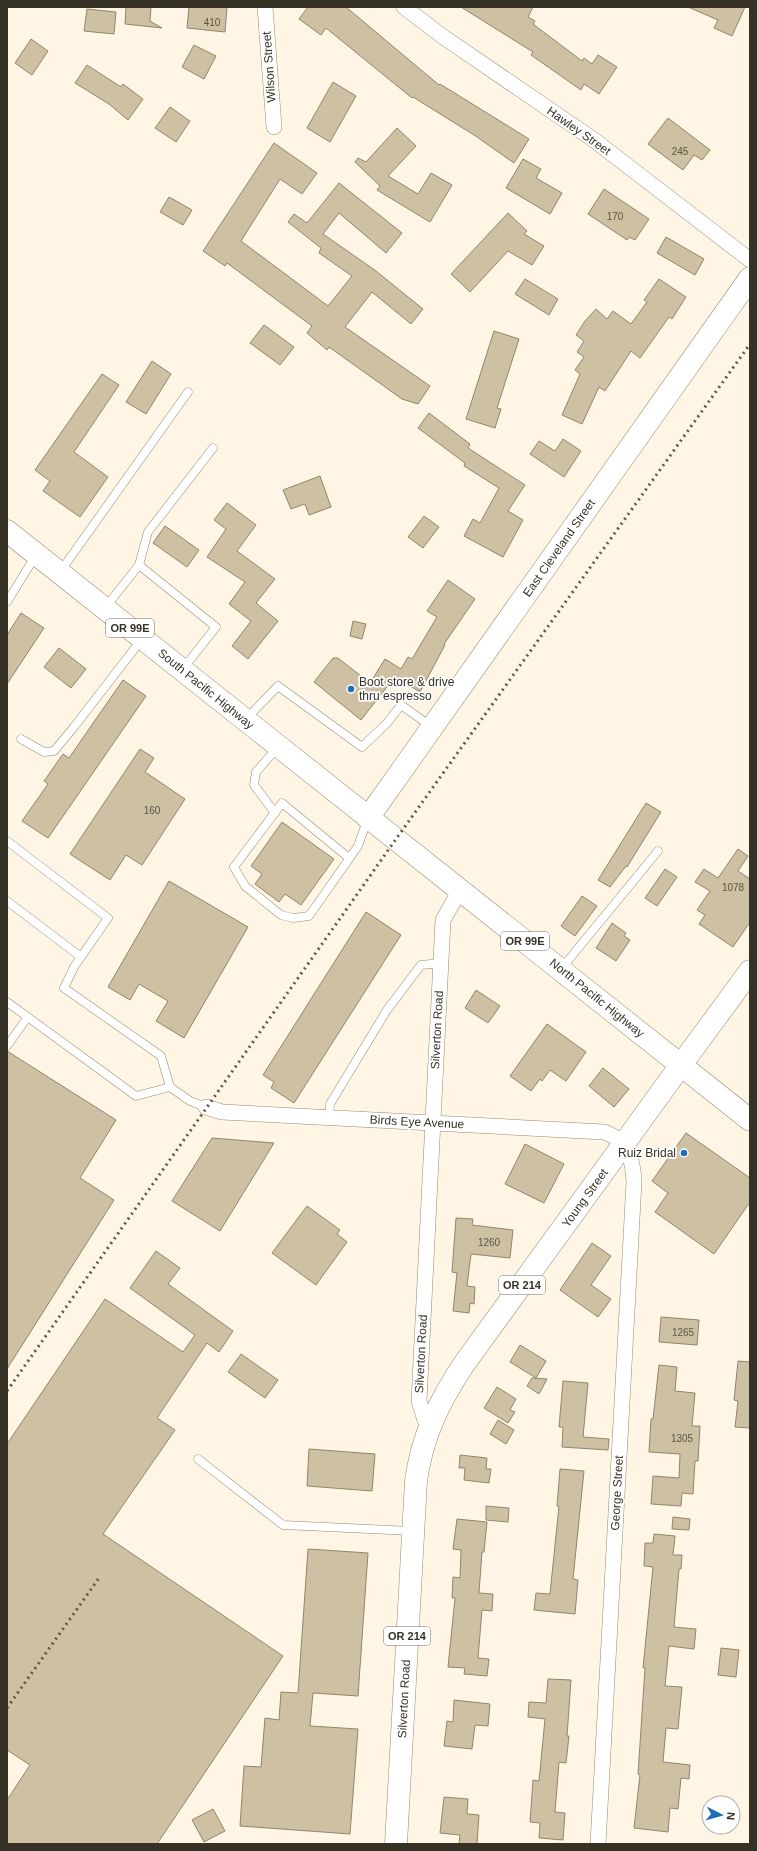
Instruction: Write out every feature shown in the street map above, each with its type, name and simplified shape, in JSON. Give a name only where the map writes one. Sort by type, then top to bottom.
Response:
[{"type":"main road","name":"East Cleveland Street","points":[[368,818],[750,278]]},
{"type":"main road","name":"South Pacific Highway","points":[[7,531],[368,818]]},
{"type":"main road","name":"North Pacific Highway","points":[[368,818],[750,1120]]},
{"type":"main road","name":"Young Street","points":[[428,1430],[443,1399],[464,1364],[681,1065],[745,982]]},
{"type":"main road","name":"Silverton Road","points":[[396,1844],[413,1531],[418,1466],[428,1430]]},
{"type":"street","name":"Wilson Street","points":[[265,7],[274,127]]},
{"type":"street","name":"Hawley Street","points":[[404,7],[442,36],[594,140],[750,260]]},
{"type":"street","name":"Silverton Road","points":[[428,1430],[419,1401],[443,920],[460,890]]},
{"type":"street","name":"Birds Eye Avenue","points":[[206,1107],[222,1112],[604,1132],[615,1136],[624,1145]]},
{"type":"street","name":"George Street","points":[[598,1844],[634,1182],[632,1160],[624,1145]]},
{"type":"lane","points":[[60,573],[188,392]]},
{"type":"lane","points":[[104,608],[139,564],[148,532],[213,448]]},
{"type":"lane","points":[[7,602],[36,554]]},
{"type":"lane","points":[[139,564],[216,627],[182,670]]},
{"type":"lane","points":[[21,739],[44,752],[54,750],[74,727],[142,638]]},
{"type":"lane","points":[[245,720],[278,686],[362,747],[387,723],[401,705],[432,727]]},
{"type":"lane","points":[[275,813],[254,785],[256,772],[278,746]]},
{"type":"lane","points":[[349,858],[282,803],[234,867],[245,886],[281,915],[294,918],[309,916],[338,877],[358,846],[368,818]]},
{"type":"lane","points":[[7,841],[108,918],[81,957],[64,988],[161,1056],[170,1088],[190,1101],[206,1107]]},
{"type":"lane","points":[[560,969],[658,851]]},
{"type":"lane","points":[[7,901],[81,957]]},
{"type":"lane","points":[[329,1118],[330,1104],[388,1010],[421,965],[441,963]]},
{"type":"lane","points":[[7,1002],[136,1096],[170,1088]]},
{"type":"lane","points":[[7,1046],[27,1018]]},
{"type":"lane","points":[[198,1459],[283,1525],[413,1531]]},
{"type":"building","points":[[126,7],[151,7],[150,21],[162,28],[125,24]]},
{"type":"building","points":[[189,7],[227,7],[225,32],[187,28]]},
{"type":"building","points":[[308,7],[346,7],[439,85],[440,84],[529,139],[514,163],[474,135],[413,97],[412,98],[326,28],[321,35],[299,19]]},
{"type":"building","points":[[461,7],[533,7],[528,17],[535,21],[533,24],[582,61],[584,58],[592,64],[598,55],[617,67],[599,94],[584,84],[581,90],[531,55],[533,52]]},
{"type":"building","points":[[688,7],[745,7],[732,36],[714,28],[718,20]]},
{"type":"building","points":[[87,9],[116,12],[114,34],[84,31]]},
{"type":"building","points":[[31,39],[48,51],[32,75],[15,63]]},
{"type":"building","points":[[194,45],[216,56],[204,79],[182,67]]},
{"type":"building","points":[[87,65],[121,87],[123,84],[143,99],[128,120],[109,104],[75,83]]},
{"type":"building","points":[[333,82],[356,96],[330,142],[307,128]]},
{"type":"building","points":[[170,107],[190,121],[176,142],[155,128]]},
{"type":"building","points":[[668,118],[710,150],[702,160],[694,155],[683,170],[648,144]]},
{"type":"building","points":[[397,128],[416,146],[388,176],[418,194],[431,173],[452,185],[430,222],[377,190],[380,186],[355,162],[358,158],[366,162]]},
{"type":"building","points":[[274,143],[317,173],[302,194],[280,179],[241,241],[328,306],[352,276],[319,253],[321,248],[288,222],[294,214],[307,223],[339,183],[402,233],[386,253],[339,213],[323,234],[376,271],[423,309],[411,324],[372,292],[345,327],[430,386],[418,404],[402,399],[329,347],[327,350],[307,333],[312,326],[227,263],[225,266],[203,251]]},
{"type":"building","points":[[523,159],[541,169],[536,178],[562,193],[550,214],[506,188]]},
{"type":"building","points":[[604,189],[649,219],[635,240],[629,237],[627,240],[588,214]]},
{"type":"building","points":[[169,197],[192,210],[183,225],[160,212]]},
{"type":"building","points":[[508,213],[527,231],[524,234],[544,246],[532,265],[508,251],[470,292],[451,274]]},
{"type":"building","points":[[666,237],[704,259],[695,275],[657,253]]},
{"type":"building","points":[[525,279],[558,299],[549,315],[515,294]]},
{"type":"building","points":[[659,279],[686,297],[672,319],[669,317],[640,358],[631,351],[605,391],[599,387],[582,424],[562,415],[580,374],[575,370],[584,357],[577,352],[584,341],[576,335],[585,321],[596,309],[607,319],[613,311],[631,324],[647,302],[644,300]]},
{"type":"building","points":[[264,325],[294,347],[280,365],[250,343]]},
{"type":"building","points":[[494,331],[519,339],[497,408],[501,409],[495,428],[466,419]]},
{"type":"building","points":[[152,361],[171,374],[146,414],[126,402]]},
{"type":"building","points":[[102,374],[119,385],[74,452],[108,477],[80,517],[43,491],[50,481],[35,470]]},
{"type":"building","points":[[429,413],[470,444],[468,448],[525,485],[508,511],[523,520],[503,557],[464,536],[473,519],[480,523],[499,488],[464,466],[465,463],[418,428]]},
{"type":"building","points":[[563,439],[581,451],[564,477],[530,454],[539,441],[555,451]]},
{"type":"building","points":[[320,476],[331,507],[309,515],[305,504],[291,509],[283,490]]},
{"type":"building","points":[[227,503],[256,525],[237,551],[275,579],[256,603],[278,621],[248,659],[232,646],[251,621],[229,604],[245,582],[207,557],[226,529],[214,520]]},
{"type":"building","points":[[424,516],[439,527],[423,548],[408,537]]},
{"type":"building","points":[[165,526],[199,550],[187,567],[153,543]]},
{"type":"building","points":[[448,580],[475,599],[444,644],[445,645],[420,692],[400,680],[396,686],[390,683],[361,720],[314,682],[333,658],[338,658],[370,683],[385,659],[401,669],[408,657],[412,659],[437,617],[427,611]]},
{"type":"building","points":[[21,613],[44,628],[7,684],[7,635]]},
{"type":"building","points":[[353,621],[366,624],[362,639],[350,636]]},
{"type":"building","points":[[59,648],[86,669],[71,688],[44,667]]},
{"type":"building","points":[[123,680],[146,696],[48,838],[22,821],[48,784],[44,781],[63,754],[69,758]]},
{"type":"building","points":[[140,749],[154,758],[145,772],[185,799],[142,865],[126,855],[110,880],[70,854]]},
{"type":"building","points":[[646,803],[661,812],[627,867],[626,866],[610,887],[598,880]]},
{"type":"building","points":[[282,822],[334,859],[301,905],[285,894],[279,902],[255,884],[262,874],[251,866]]},
{"type":"building","points":[[738,849],[748,856],[738,871],[750,879],[750,922],[733,947],[699,924],[705,915],[697,910],[710,891],[695,882],[704,869],[718,878]]},
{"type":"building","points":[[665,869],[677,877],[657,906],[645,898]]},
{"type":"building","points":[[169,881],[248,927],[184,1038],[156,1021],[168,1001],[139,984],[130,1000],[108,987]]},
{"type":"building","points":[[582,896],[597,906],[575,936],[561,926]]},
{"type":"building","points":[[366,912],[401,935],[294,1103],[271,1088],[274,1082],[263,1075]]},
{"type":"building","points":[[612,923],[626,933],[624,936],[630,940],[616,961],[596,948]]},
{"type":"building","points":[[476,990],[500,1006],[488,1023],[465,1008]]},
{"type":"building","points":[[547,1024],[586,1052],[566,1081],[550,1070],[542,1081],[540,1079],[531,1091],[510,1076]]},
{"type":"building","points":[[7,1051],[116,1120],[80,1178],[114,1200],[7,1369]]},
{"type":"building","points":[[603,1068],[629,1089],[614,1107],[589,1086]]},
{"type":"building","points":[[686,1133],[750,1178],[750,1202],[714,1254],[655,1212],[668,1193],[652,1181]]},
{"type":"building","points":[[212,1138],[274,1143],[220,1231],[172,1201]]},
{"type":"building","points":[[525,1144],[564,1164],[544,1203],[505,1184]]},
{"type":"building","points":[[307,1206],[340,1230],[337,1234],[347,1242],[316,1285],[272,1253]]},
{"type":"building","points":[[456,1218],[473,1219],[472,1225],[513,1230],[510,1258],[471,1254],[467,1286],[475,1287],[474,1304],[470,1303],[469,1313],[453,1311],[457,1273],[452,1272]]},
{"type":"building","points":[[592,1243],[611,1256],[591,1285],[611,1299],[598,1317],[560,1290]]},
{"type":"building","points":[[156,1251],[180,1268],[168,1284],[233,1331],[219,1352],[207,1343],[157,1418],[175,1430],[103,1534],[283,1656],[157,1844],[7,1844],[7,1800],[30,1765],[7,1750],[7,1444],[105,1299],[183,1352],[195,1335],[130,1288]]},
{"type":"building","points":[[661,1317],[699,1320],[697,1345],[659,1342]]},
{"type":"building","points":[[520,1345],[546,1361],[536,1378],[510,1362]]},
{"type":"building","points":[[241,1354],[278,1380],[265,1398],[228,1372]]},
{"type":"building","points":[[738,1361],[750,1362],[750,1428],[735,1427],[738,1401],[734,1400]]},
{"type":"building","points":[[659,1365],[677,1367],[675,1391],[695,1393],[692,1426],[700,1426],[698,1461],[695,1461],[693,1494],[682,1493],[681,1506],[651,1504],[653,1476],[679,1478],[680,1454],[649,1452],[651,1419],[653,1419]]},
{"type":"building","points":[[532,1378],[547,1379],[539,1394],[527,1386]]},
{"type":"building","points":[[563,1381],[588,1383],[583,1437],[609,1439],[608,1450],[562,1447],[563,1427],[559,1427]]},
{"type":"building","points":[[497,1387],[516,1399],[510,1410],[515,1412],[508,1423],[484,1408]]},
{"type":"building","points":[[498,1420],[514,1430],[506,1444],[490,1434]]},
{"type":"building","points":[[309,1449],[375,1454],[372,1491],[307,1486]]},
{"type":"building","points":[[460,1455],[487,1458],[486,1469],[491,1469],[489,1483],[464,1480],[465,1468],[459,1468]]},
{"type":"building","points":[[560,1469],[584,1471],[573,1579],[578,1580],[575,1614],[534,1610],[536,1593],[550,1594],[559,1506],[557,1506]]},
{"type":"building","points":[[486,1506],[509,1508],[508,1522],[486,1520]]},
{"type":"building","points":[[673,1517],[690,1519],[689,1530],[672,1529]]},
{"type":"building","points":[[457,1519],[487,1522],[484,1552],[482,1552],[479,1593],[493,1594],[492,1611],[482,1610],[478,1658],[489,1659],[487,1676],[464,1674],[465,1668],[448,1667],[455,1598],[452,1598],[453,1577],[460,1578],[461,1550],[453,1549]]},
{"type":"building","points":[[654,1534],[675,1536],[673,1555],[682,1555],[681,1569],[679,1569],[674,1627],[696,1629],[694,1649],[669,1646],[665,1686],[682,1687],[678,1729],[666,1728],[663,1762],[690,1765],[689,1779],[681,1778],[678,1809],[670,1808],[668,1832],[634,1828],[640,1775],[638,1774],[645,1668],[643,1668],[653,1567],[644,1566],[645,1543],[653,1543]]},
{"type":"building","points":[[308,1549],[368,1553],[358,1696],[313,1693],[310,1726],[358,1729],[350,1834],[240,1826],[244,1766],[261,1767],[265,1718],[279,1720],[281,1692],[298,1693]]},
{"type":"building","points":[[721,1648],[739,1650],[736,1677],[718,1675]]},
{"type":"building","points":[[548,1679],[571,1680],[567,1736],[569,1736],[566,1763],[559,1762],[555,1812],[565,1813],[563,1840],[539,1838],[540,1823],[530,1822],[533,1780],[539,1781],[545,1719],[528,1717],[529,1702],[546,1703]]},
{"type":"building","points":[[454,1700],[490,1704],[488,1726],[475,1725],[472,1749],[444,1746],[447,1721],[453,1722]]},
{"type":"building","points":[[444,1797],[468,1799],[467,1814],[479,1815],[477,1844],[459,1844],[460,1835],[440,1833]]},
{"type":"building","points":[[213,1809],[225,1831],[204,1842],[192,1820]]},
{"type":"railway","points":[[7,1391],[396,839],[750,344]]},
{"type":"railway","points":[[7,1708],[99,1578]]},
{"type":"place","name":"Boot store & drive thru espresso","points":[[351,689]]},
{"type":"place","name":"Ruiz Bridal","points":[[684,1153]]}]
